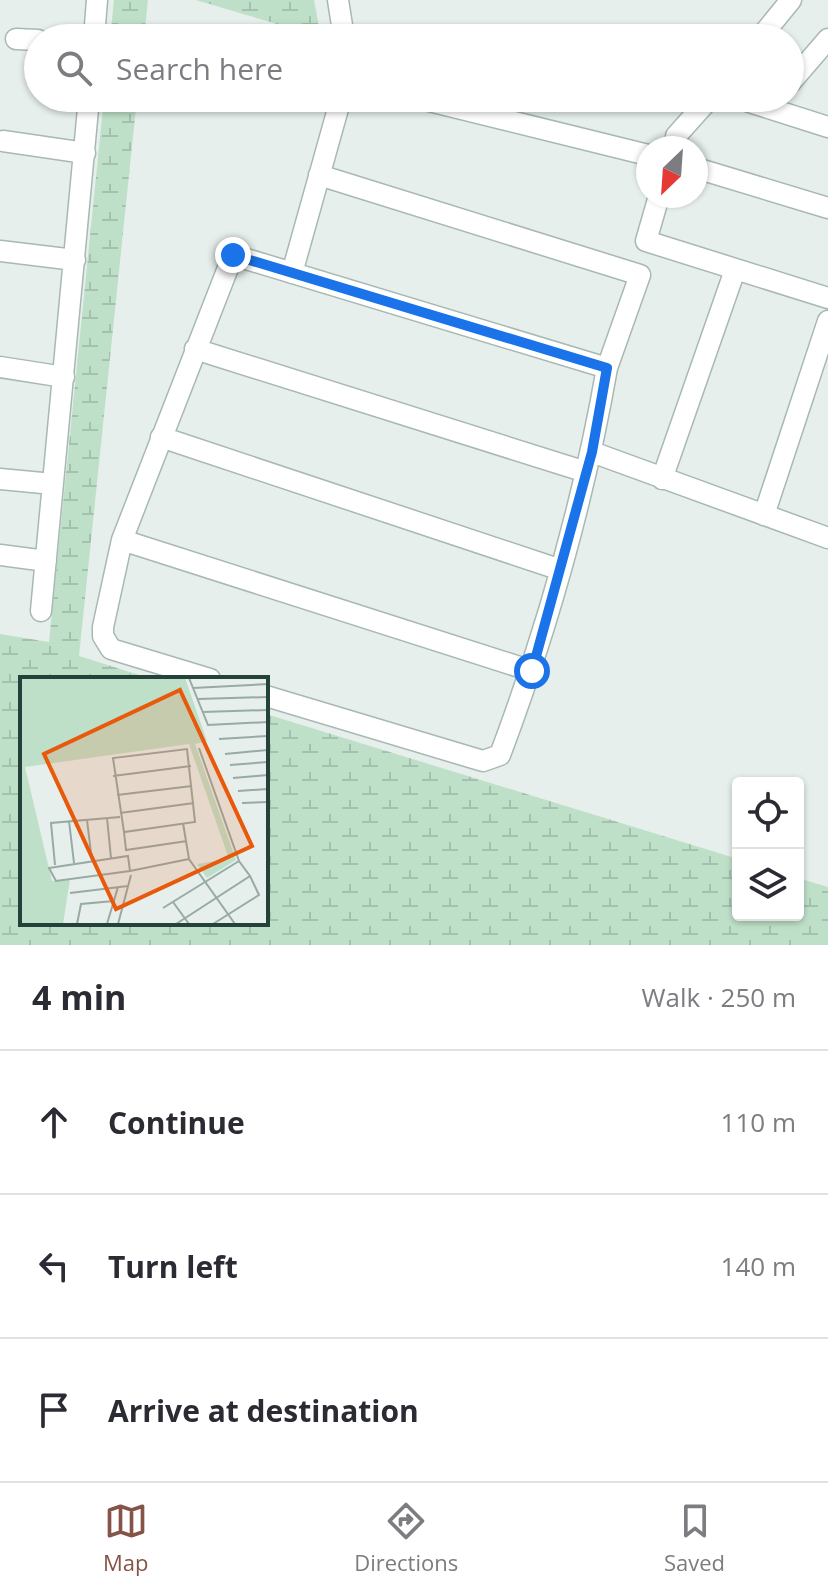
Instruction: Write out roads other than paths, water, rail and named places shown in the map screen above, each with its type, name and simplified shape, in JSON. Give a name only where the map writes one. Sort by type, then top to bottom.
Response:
[{"type":"street","points":[[95,24],[97,0]]},
{"type":"street","points":[[338,0],[342,24]]},
{"type":"street","points":[[771,24],[791,0]]},
{"type":"street","points":[[16,39],[24,39]]},
{"type":"street","points":[[804,69],[825,47]]},
{"type":"street","points":[[41,611],[88,112]]},
{"type":"street","points":[[292,273],[337,112]]},
{"type":"street","points":[[474,112],[636,152]]},
{"type":"street","points":[[676,136],[697,112]]},
{"type":"street","points":[[794,112],[828,127]]},
{"type":"street","points":[[3,141],[85,153]]},
{"type":"street","points":[[708,172],[828,208]]},
{"type":"street","points":[[319,175],[640,275]]},
{"type":"street","points":[[268,697],[483,761],[500,755],[532,671],[589,462],[607,368],[640,275],[656,208]]},
{"type":"street","points":[[646,241],[828,298]]},
{"type":"street","points":[[0,251],[75,260]]},
{"type":"street","points":[[203,677],[111,649],[103,636],[103,627],[122,540],[233,255],[607,368]]},
{"type":"street","points":[[662,479],[735,270]]},
{"type":"street","points":[[764,515],[828,321]]},
{"type":"street","points":[[195,349],[589,462],[662,479],[828,538]]},
{"type":"street","points":[[0,367],[64,377]]},
{"type":"street","points":[[161,437],[558,569]]},
{"type":"street","points":[[0,479],[53,484]]},
{"type":"street","points":[[122,540],[532,671]]},
{"type":"street","points":[[0,555],[46,561]]}]
